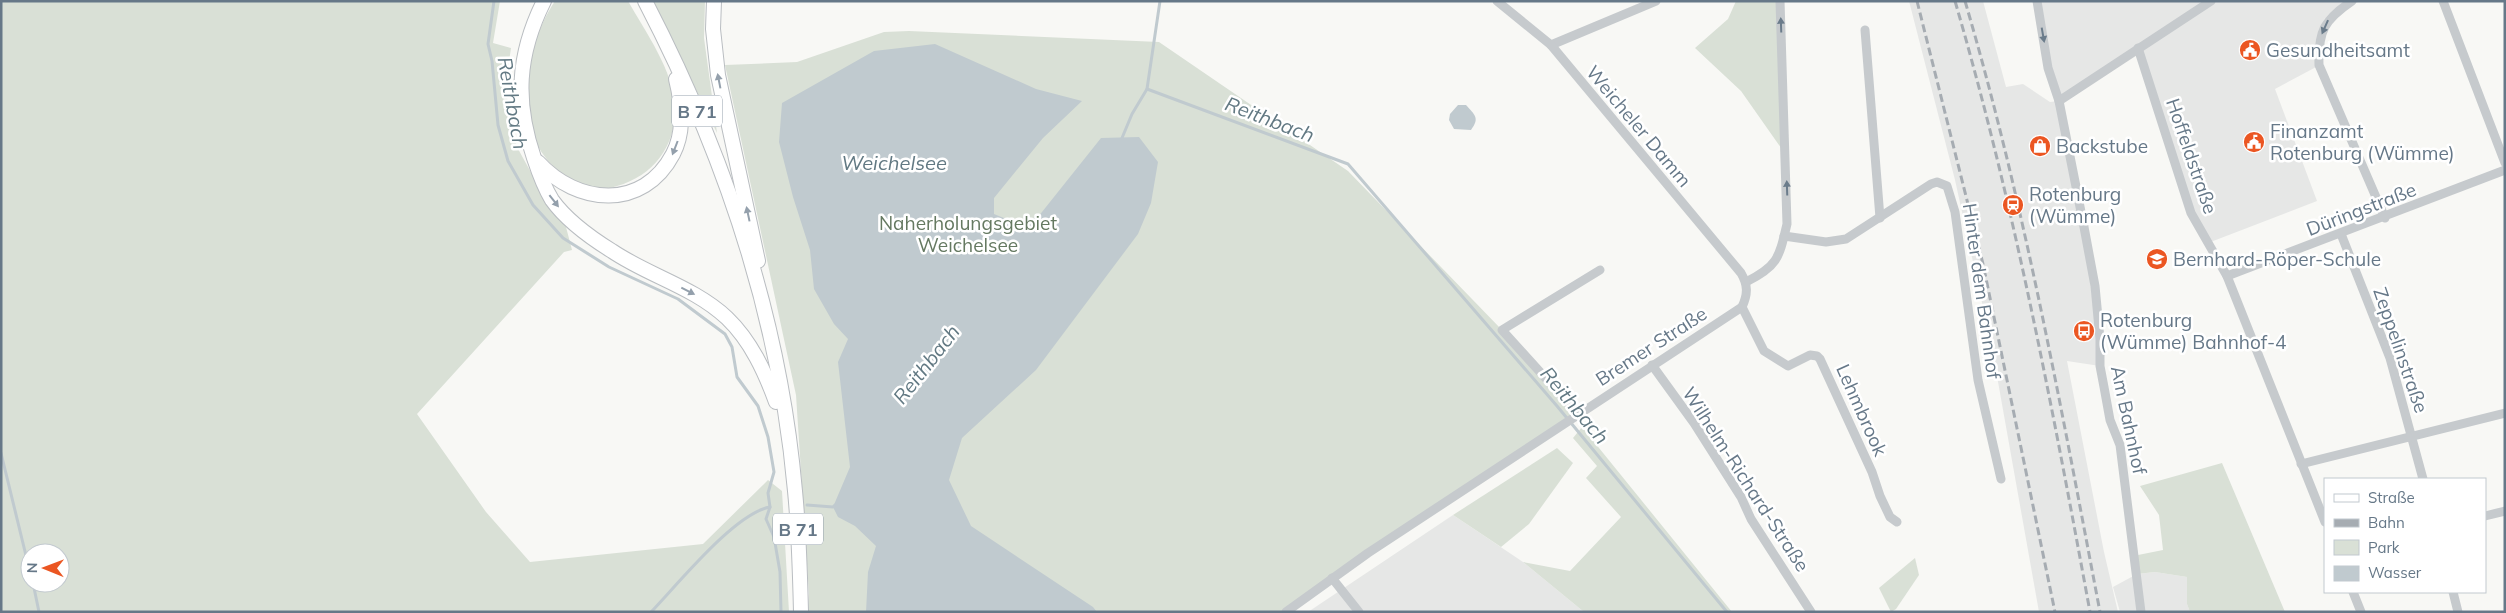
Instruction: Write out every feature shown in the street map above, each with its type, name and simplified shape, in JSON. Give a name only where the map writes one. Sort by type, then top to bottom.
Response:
[{"type":"main road","points":[[544,1],[532,26],[524,55],[521,82],[521,108],[526,133],[542,182],[553,201],[581,230],[614,252],[695,294],[727,318],[750,346],[768,380],[790,447]]},
{"type":"main road","name":"B 71","points":[[645,1],[669,49],[712,145],[733,204],[764,314],[790,447],[796,500],[801,612]]},
{"type":"main road","points":[[714,1],[713,29],[718,75],[757,252],[764,314]]},
{"type":"main road","points":[[534,158],[550,176],[568,187],[589,194],[619,194],[642,186],[660,174],[673,153],[680,133],[682,110],[669,49]]},
{"type":"street","name":"Weicheler Damm","points":[[1497,1],[1551,45],[1741,272],[1746,282]]},
{"type":"street","points":[[1551,45],[1656,1]]},
{"type":"street","points":[[1742,306],[1746,299],[1746,282],[1773,265],[1784,236],[1788,213],[1780,1]]},
{"type":"street","name":"Am Bahnhof","points":[[2037,1],[2048,68],[2059,101],[2094,286],[2101,373],[2110,420],[2120,445],[2125,474],[2141,612]]},
{"type":"street","points":[[2059,101],[2211,1]]},
{"type":"street","points":[[2352,1],[2330,17],[2322,34],[2319,49],[2319,65],[2385,218]]},
{"type":"street","points":[[2443,1],[2505,162]]},
{"type":"street","points":[[1865,30],[1880,218]]},
{"type":"street","name":"Hoffeldstraße","points":[[2138,48],[2191,213],[2227,276],[2324,520]]},
{"type":"street","name":"Düringstraße","points":[[2227,276],[2385,218],[2505,170]]},
{"type":"street","name":"Hinter dem Bahnhof","points":[[1784,236],[1836,242],[1855,235],[1931,184],[1944,182],[1950,191],[1978,380],[2001,479]]},
{"type":"street","name":"Zeppelinstraße","points":[[2342,234],[2390,358],[2423,478]]},
{"type":"street","points":[[1576,415],[1502,330],[1600,270]]},
{"type":"street","name":"Bremer Straße","points":[[1286,612],[1332,578],[1742,306]]},
{"type":"street","name":"Lehmbrook","points":[[1742,306],[1764,351],[1788,366],[1810,355],[1817,356],[1820,359],[1872,472],[1880,496],[1890,516],[1897,522]]},
{"type":"street","name":"Wilhelm-Richard-Straße","points":[[1652,365],[1694,423],[1741,497],[1751,519],[1811,612]]},
{"type":"street","points":[[2301,464],[2505,413]]},
{"type":"street","points":[[2486,516],[2505,511]]},
{"type":"street","points":[[1332,578],[1359,612]]},
{"type":"street","points":[[2353,593],[2361,612]]},
{"type":"street","points":[[2453,593],[2458,612]]},
{"type":"shaded area","points":[[1909,1],[1983,1],[2006,87],[2023,84],[2050,102],[2059,101],[2084,227],[2100,366],[2067,361],[2104,552],[2118,612],[2039,612],[1992,348],[1955,180]]},
{"type":"shaded area","points":[[2037,1],[2360,1],[2324,19],[2318,66],[2275,89],[2317,201],[2208,243],[2191,213],[2138,48],[2059,101]]},
{"type":"shaded area","points":[[1453,515],[1523,562],[1584,612],[1308,612]]},
{"type":"shaded area","points":[[2155,572],[2187,577],[2187,604],[2190,612],[2120,612],[2113,587],[2137,574]]},
{"type":"green space","points":[[1,1],[500,1],[493,43],[511,48],[506,82],[509,117],[517,147],[550,207],[566,227],[572,250],[564,252],[417,414],[486,512],[530,562],[703,544],[768,480],[782,491],[789,612],[1,612]]},
{"type":"green space","points":[[555,1],[628,1],[651,39],[670,80],[675,108],[674,122],[667,147],[660,158],[641,175],[614,187],[592,190],[585,188],[549,161],[536,142],[529,119],[527,94],[529,69],[535,44],[544,21]]},
{"type":"green space","points":[[653,1],[705,1],[704,38],[717,133]]},
{"type":"green space","points":[[1736,1],[1780,1],[1786,155],[1741,91],[1695,48],[1728,19]]},
{"type":"green space","name":"Naherholungsgebiet Weichelsee","points":[[909,31],[1159,42],[1348,171],[1502,330],[1578,414],[1286,612],[808,612],[809,594],[796,395],[725,65],[797,62],[884,32]]},
{"type":"green space","points":[[1582,427],[1732,612],[1584,612],[1523,562],[1570,571],[1621,517],[1586,478],[1597,466],[1573,438]]},
{"type":"green space","points":[[1557,448],[1573,463],[1529,524],[1501,547],[1453,515]]},
{"type":"green space","points":[[2222,463],[2285,612],[2190,612],[2187,604],[2187,577],[2155,572],[2137,574],[2133,556],[2163,550],[2159,515],[2140,486]]},
{"type":"green space","points":[[1915,558],[1919,575],[1896,609],[1891,612],[1879,588]]},
{"type":"water","name":"Weichelsee","points":[[935,44],[1036,89],[1082,101],[1043,138],[994,198],[994,214],[1016,223],[1038,217],[1101,138],[1139,137],[1158,162],[1151,203],[1138,234],[1036,370],[962,438],[949,480],[971,526],[1093,607],[1097,612],[866,612],[868,572],[876,546],[855,526],[838,517],[833,507],[850,467],[838,362],[848,339],[834,324],[814,289],[810,250],[793,197],[779,142],[782,103],[874,51]]},
{"type":"water","points":[[1458,105],[1466,105],[1474,114],[1476,119],[1471,130],[1454,129],[1449,120],[1450,114]]},
{"type":"waterway","name":"Reithbach","points":[[494,1],[488,44],[492,61],[498,125],[508,161],[533,205],[563,238],[609,267],[678,299],[725,334],[732,347],[737,377],[758,406],[768,437],[774,472],[768,493],[770,507],[766,519],[774,537],[780,572],[781,612]]},
{"type":"waterway","points":[[1147,89],[1160,1]]},
{"type":"waterway","name":"Reithbach","points":[[1122,138],[1132,114],[1147,89],[1348,164],[1557,406],[1727,612]]},
{"type":"waterway","points":[[1,453],[23,543]]},
{"type":"waterway","name":"Reithbach","points":[[807,505],[833,507],[835,505]]},
{"type":"waterway","points":[[651,612],[724,535],[756,512],[770,507]]},
{"type":"waterway","points":[[35,593],[39,612]]},
{"type":"railway","points":[[1917,1],[1983,264],[2055,612]]},
{"type":"railway","points":[[1955,1],[1996,153],[2014,229],[2046,381],[2090,612]]},
{"type":"railway","points":[[1965,1],[2005,152],[2040,305],[2100,612]]},
{"type":"place","name":"Gesundheitsamt","points":[[2250,50]]},
{"type":"place","name":"Finanzamt Rotenburg (Wümme)","points":[[2254,142]]},
{"type":"place","name":"Backstube","points":[[2040,146]]},
{"type":"place","name":"Rotenburg (Wümme)","points":[[2013,205]]},
{"type":"place","name":"Bernhard-Röper-Schule","points":[[2157,259]]},
{"type":"place","name":"Rotenburg (Wümme) Bahnhof-4","points":[[2084,331]]}]
